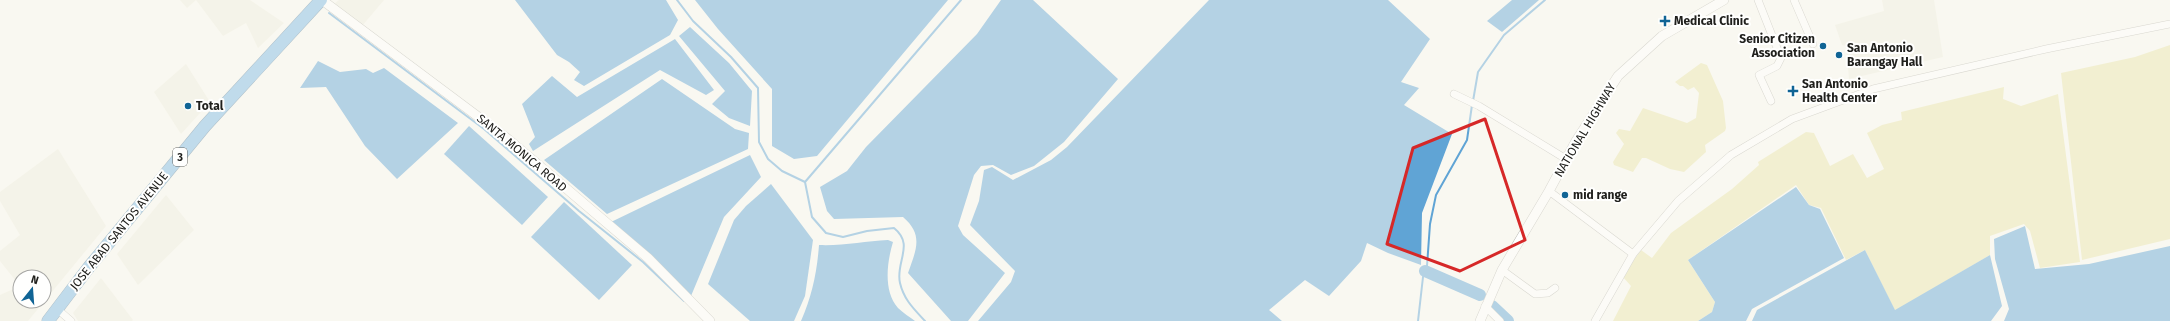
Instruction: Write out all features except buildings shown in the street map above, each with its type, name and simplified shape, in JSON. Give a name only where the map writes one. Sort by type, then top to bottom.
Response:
[{"type":"highway","name":"JOSE ABAD SANTOS AVENUE","points":[[48,321],[56,308],[206,126],[321,0]]},
{"type":"street","name":"SANTA MONICA ROAD","points":[[321,0],[496,129],[648,258],[710,321]]},
{"type":"street","name":"NATIONAL HIGHWAY","points":[[1480,321],[1485,306],[1502,270],[1549,191],[1576,141],[1618,76],[1662,36],[1724,0]]},
{"type":"street","points":[[1758,0],[1781,58],[1777,66],[1759,75],[1771,101]]},
{"type":"street","points":[[1794,0],[1813,44]]},
{"type":"street","points":[[1595,321],[1633,254],[1678,201],[1731,155],[1792,119],[1873,89],[2046,49],[2170,24]]},
{"type":"street","points":[[1454,94],[1479,106],[1566,159]]},
{"type":"street","points":[[1549,191],[1633,254]]},
{"type":"street","points":[[1502,270],[1535,294],[1548,293],[1555,288]]},
{"type":"street","points":[[1485,306],[1500,321]]},
{"type":"street","points":[[56,308],[71,321]]},
{"type":"highlighted area","points":[[1485,119],[1525,240],[1460,271],[1387,244],[1413,148]]},
{"type":"shaded area","points":[[180,0],[196,0],[187,8]]},
{"type":"shaded area","points":[[196,0],[250,0],[284,23],[258,48],[246,23],[223,36]]},
{"type":"shaded area","points":[[339,0],[384,0],[362,26],[333,5]]},
{"type":"shaded area","points":[[1882,0],[1934,0],[1943,57],[1849,79],[1846,46],[1842,45],[1835,25],[1884,11]]},
{"type":"shaded area","points":[[2170,45],[2170,239],[2082,260],[2061,73],[2135,57]]},
{"type":"shaded area","points":[[1701,63],[1707,65],[1723,101],[1725,131],[1705,145],[1706,152],[1684,172],[1670,169],[1646,158],[1642,158],[1633,172],[1614,165],[1613,162],[1624,144],[1616,133],[1619,129],[1630,131],[1643,108],[1687,123],[1696,118],[1699,93],[1694,87],[1688,90],[1675,82]]},
{"type":"shaded area","points":[[186,64],[210,102],[181,134],[154,92]]},
{"type":"shaded area","points":[[2004,87],[2003,99],[2021,106],[2058,94],[2080,262],[2040,268],[2030,231],[2024,224],[1990,236],[1990,255],[1895,311],[1865,250],[1846,260],[1821,208],[1809,205],[1796,185],[1688,260],[1715,302],[1712,312],[1698,321],[1613,321],[1631,286],[1622,276],[1641,250],[1652,258],[1671,233],[1732,189],[1759,165],[1758,162],[1806,132],[1814,133],[1830,166],[1853,154],[1867,178],[1884,169],[1867,133],[1882,125],[1902,120],[1901,112]]},
{"type":"shaded area","points":[[58,149],[106,226],[52,292],[52,269],[12,269],[12,276],[0,261],[0,251],[20,235],[0,201],[0,192]]},
{"type":"shaded area","points":[[166,195],[194,230],[138,285],[117,254]]},
{"type":"shaded area","points":[[101,278],[133,320],[132,321],[78,321],[73,313]]},
{"type":"shaded area","points":[[12,290],[12,309],[38,309],[28,321],[0,321],[0,295]]},
{"type":"water","points":[[515,0],[666,0],[678,20],[670,35],[584,86],[574,80],[580,72],[569,62],[557,55]]},
{"type":"water","points":[[695,0],[948,0],[817,156],[794,159],[772,146],[772,89],[718,29]]},
{"type":"water","points":[[1001,0],[1033,0],[1118,79],[1064,142],[1034,166],[1011,175],[993,165],[981,166],[974,175],[958,226],[963,235],[1005,273],[968,321],[951,321],[908,273],[914,257],[916,243],[914,230],[910,224],[903,217],[834,219],[827,211],[820,187],[847,171],[866,147],[977,34]]},
{"type":"water","points":[[1209,0],[1388,0],[1430,39],[1401,82],[1419,88],[1404,105],[1452,134],[1422,213],[1421,265],[1388,253],[1367,243],[1361,261],[1329,296],[1305,280],[1269,310],[1282,321],[978,321],[1011,282],[1015,271],[970,225],[979,201],[984,170],[992,167],[1013,180],[1051,160],[1067,147]]},
{"type":"water","points":[[1512,0],[1539,0],[1502,32],[1487,21]]},
{"type":"water","points":[[690,27],[729,63],[752,91],[750,126],[729,118],[712,104],[725,91],[679,36]]},
{"type":"water","points":[[675,39],[714,90],[706,95],[660,70],[533,151],[529,144],[535,137],[522,104],[552,76],[577,97]]},
{"type":"water","points":[[318,61],[340,72],[366,69],[373,73],[384,68],[458,123],[397,179],[365,146],[326,87],[300,88]]},
{"type":"water","points":[[662,79],[735,129],[749,133],[748,149],[607,214],[544,160]]},
{"type":"water","points":[[469,126],[548,197],[522,225],[444,154]]},
{"type":"water","points":[[750,155],[761,177],[724,217],[691,296],[611,222]]},
{"type":"water","points":[[771,184],[813,240],[805,296],[794,321],[750,321],[708,284],[734,220],[746,206]]},
{"type":"water","points":[[1796,187],[1809,205],[1820,209],[1844,258],[1752,309],[1746,321],[1698,321],[1712,312],[1715,302],[1688,260]]},
{"type":"water","points":[[564,202],[632,265],[599,300],[531,237]]},
{"type":"water","points":[[2025,226],[2035,269],[2089,264],[2170,246],[2170,321],[2004,321],[2009,309],[1995,259],[1994,239]]},
{"type":"water","points":[[888,240],[893,242],[888,267],[888,285],[890,293],[898,308],[915,321],[801,321],[813,284],[819,245],[837,245]]},
{"type":"water","points":[[1865,250],[1895,310],[1990,255],[2002,306],[1991,321],[1752,321],[1757,310]]},
{"type":"waterway","points":[[677,0],[693,21],[731,57],[758,88],[759,142],[768,159],[782,171],[805,182]]},
{"type":"waterway","points":[[925,321],[907,299],[900,283],[899,275],[904,247],[900,234],[894,228],[867,231],[843,237],[826,233],[812,217],[805,182],[961,0]]},
{"type":"waterway","points":[[1473,101],[1478,72],[1504,35],[1545,0]]},
{"type":"waterway","points":[[329,13],[484,129],[579,211],[643,262],[684,301]]},
{"type":"waterway","points":[[1418,321],[1423,277],[1427,266],[1430,224],[1436,195],[1467,140],[1472,105]]},
{"type":"waterway","points":[[1425,271],[1480,295]]},
{"type":"waterway","points":[[1492,306],[1508,321]]},
{"type":"place","name":"Medical Clinic","points":[[1665,21]]},
{"type":"place","name":"Senior Citizen Association","points":[[1823,46]]},
{"type":"place","name":"San Antonio Barangay Hall","points":[[1839,55]]},
{"type":"place","name":"San Antonio Health Center","points":[[1793,91]]},
{"type":"place","name":"Total","points":[[188,106]]},
{"type":"place","name":"mid range","points":[[1565,195]]}]
